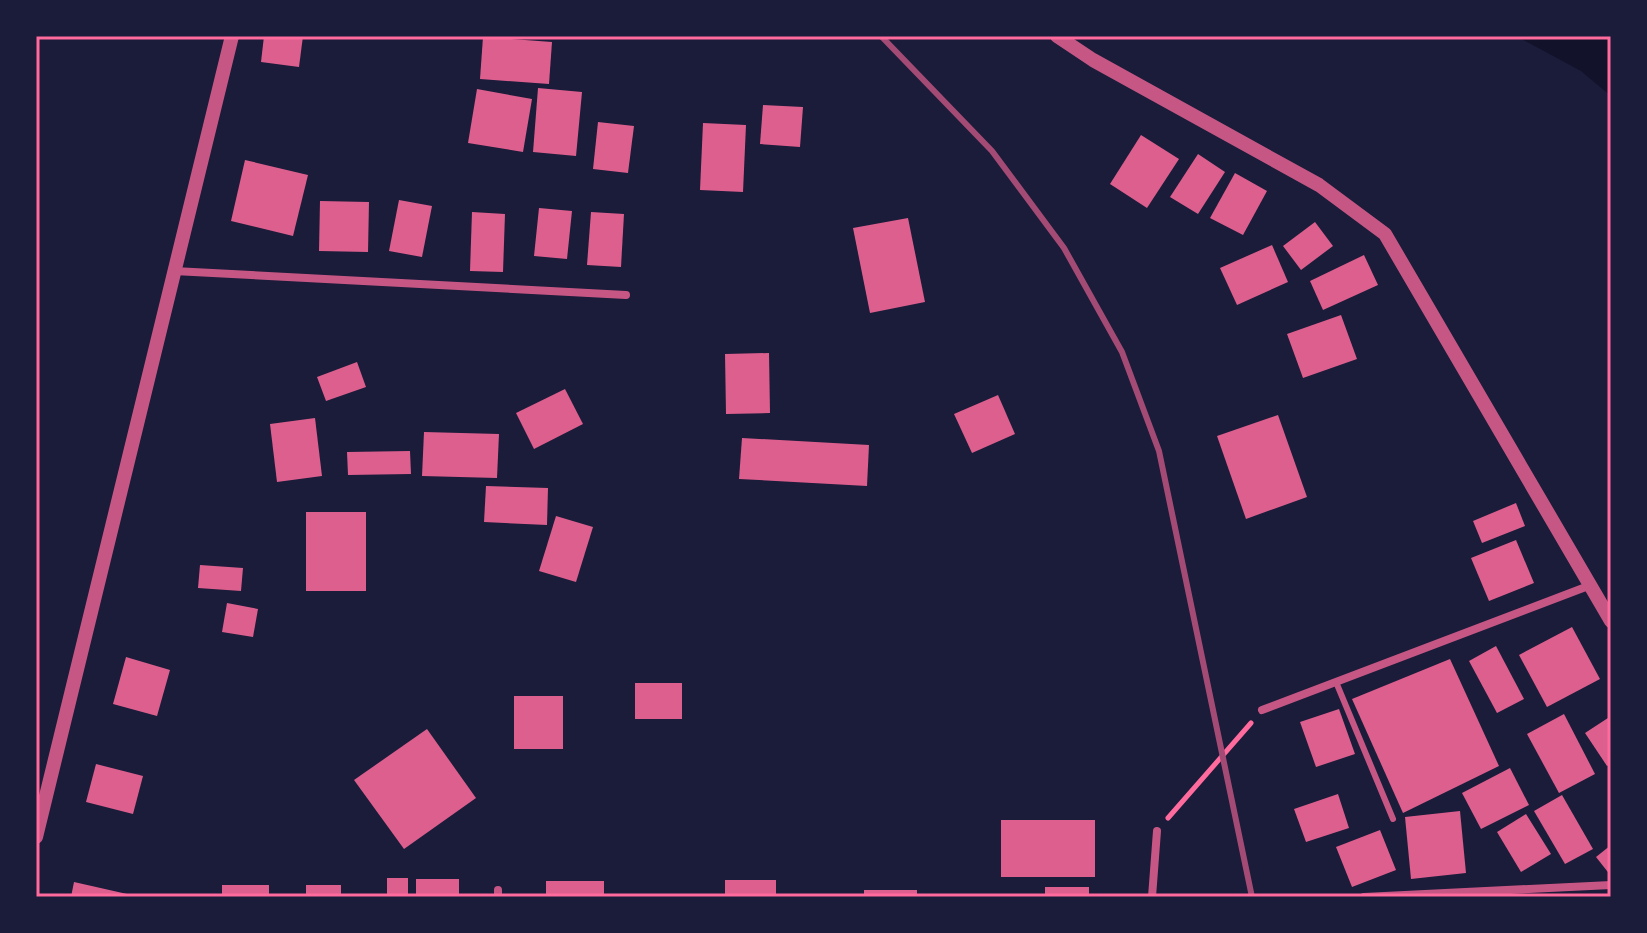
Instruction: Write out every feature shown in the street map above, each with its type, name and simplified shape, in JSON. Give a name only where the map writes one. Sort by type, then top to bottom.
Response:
[{"type":"street","points":[[36,837],[232,36]]},
{"type":"street","points":[[1057,36],[1093,60],[1319,185],[1385,234],[1611,621]]},
{"type":"street","points":[[173,271],[626,295]]},
{"type":"street","points":[[1262,710],[1591,585]]},
{"type":"street","points":[[1152,897],[1157,831]]},
{"type":"street","points":[[1364,897],[1611,885]]},
{"type":"lane","points":[[1336,682],[1393,819]]},
{"type":"path","points":[[1157,831],[1247,727]]},
{"type":"shaded area","points":[[1516,36],[1611,36],[1611,96],[1581,71]]},
{"type":"building","points":[[264,36],[303,36],[299,67],[261,62]]},
{"type":"building","points":[[483,37],[552,42],[549,84],[480,79]]},
{"type":"building","points":[[538,88],[582,92],[576,156],[533,152]]},
{"type":"building","points":[[477,89],[532,99],[523,152],[468,143]]},
{"type":"building","points":[[763,105],[803,107],[800,147],[760,144]]},
{"type":"building","points":[[598,122],[634,126],[628,173],[593,169]]},
{"type":"building","points":[[703,123],[746,125],[743,192],[700,190]]},
{"type":"building","points":[[1141,135],[1179,159],[1147,208],[1110,184]]},
{"type":"building","points":[[1198,154],[1225,172],[1198,214],[1170,197]]},
{"type":"building","points":[[245,160],[308,175],[293,236],[231,221]]},
{"type":"building","points":[[1235,173],[1267,191],[1243,235],[1210,218]]},
{"type":"building","points":[[399,200],[432,206],[422,257],[389,251]]},
{"type":"building","points":[[320,201],[369,202],[368,252],[319,251]]},
{"type":"building","points":[[539,208],[572,211],[567,259],[534,256]]},
{"type":"building","points":[[472,212],[505,214],[503,272],[470,271]]},
{"type":"building","points":[[591,212],[624,214],[621,267],[587,265]]},
{"type":"building","points":[[908,218],[925,302],[870,313],[853,228]]},
{"type":"building","points":[[1315,222],[1333,246],[1301,270],[1283,246]]},
{"type":"building","points":[[1272,245],[1288,282],[1237,305],[1220,268]]},
{"type":"building","points":[[1364,255],[1378,285],[1323,310],[1310,281]]},
{"type":"building","points":[[1341,315],[1357,359],[1303,378],[1287,334]]},
{"type":"building","points":[[769,353],[770,413],[726,414],[725,354]]},
{"type":"building","points":[[357,362],[366,387],[326,401],[317,377]]},
{"type":"building","points":[[565,389],[583,424],[534,449],[516,413]]},
{"type":"building","points":[[998,395],[1015,434],[972,453],[954,414]]},
{"type":"building","points":[[1278,415],[1307,497],[1246,519],[1217,436]]},
{"type":"building","points":[[315,418],[322,476],[277,482],[270,424]]},
{"type":"building","points":[[424,432],[499,434],[497,478],[422,476]]},
{"type":"building","points":[[742,438],[869,445],[867,486],[739,479]]},
{"type":"building","points":[[410,451],[411,474],[348,475],[347,452]]},
{"type":"building","points":[[486,486],[548,488],[547,525],[484,522]]},
{"type":"building","points":[[1516,503],[1525,526],[1482,543],[1473,521]]},
{"type":"building","points":[[306,512],[366,512],[366,591],[306,591]]},
{"type":"building","points":[[556,516],[593,527],[576,582],[539,571]]},
{"type":"building","points":[[1516,540],[1534,583],[1489,601],[1471,558]]},
{"type":"building","points":[[200,565],[243,568],[241,591],[198,588]]},
{"type":"building","points":[[227,603],[258,609],[253,637],[222,632]]},
{"type":"building","points":[[1572,627],[1600,679],[1547,707],[1519,655]]},
{"type":"building","points":[[1496,646],[1524,699],[1497,713],[1469,661]]},
{"type":"building","points":[[126,657],[170,670],[157,716],[113,704]]},
{"type":"building","points":[[1450,659],[1499,766],[1403,813],[1352,699]]},
{"type":"building","points":[[635,683],[682,683],[682,719],[635,719]]},
{"type":"building","points":[[514,696],[563,696],[563,749],[514,749]]},
{"type":"building","points":[[1339,709],[1355,754],[1316,767],[1300,722]]},
{"type":"building","points":[[1564,714],[1595,774],[1559,793],[1527,734]]},
{"type":"building","points":[[1611,716],[1611,764],[1607,766],[1585,733]]},
{"type":"building","points":[[427,729],[476,798],[404,849],[354,780]]},
{"type":"building","points":[[96,764],[143,776],[133,814],[86,802]]},
{"type":"building","points":[[1510,768],[1529,805],[1481,829],[1462,793]]},
{"type":"building","points":[[1338,794],[1349,828],[1306,842],[1294,809]]},
{"type":"building","points":[[1562,795],[1593,849],[1565,864],[1534,811]]},
{"type":"building","points":[[1460,811],[1466,873],[1411,879],[1405,817]]},
{"type":"building","points":[[1526,814],[1551,854],[1521,872],[1497,832]]},
{"type":"building","points":[[1001,820],[1095,820],[1095,877],[1001,877]]},
{"type":"building","points":[[1380,830],[1396,870],[1352,887],[1336,847]]},
{"type":"building","points":[[1611,845],[1611,876],[1596,857]]},
{"type":"building","points":[[387,878],[408,878],[408,897],[387,897]]},
{"type":"building","points":[[416,879],[459,879],[459,897],[416,897]]},
{"type":"building","points":[[725,880],[776,880],[776,897],[725,897]]},
{"type":"building","points":[[546,881],[604,881],[604,897],[546,897]]},
{"type":"building","points":[[74,882],[127,894],[126,897],[71,897]]},
{"type":"building","points":[[222,885],[269,885],[269,897],[222,897]]},
{"type":"building","points":[[306,885],[341,885],[341,897],[306,897]]},
{"type":"building","points":[[1045,887],[1089,887],[1089,897],[1045,897]]},
{"type":"building","points":[[864,890],[917,890],[917,897],[864,897]]},
{"type":"railway","points":[[881,36],[992,151],[1064,248],[1122,352],[1159,451],[1252,897]]}]
